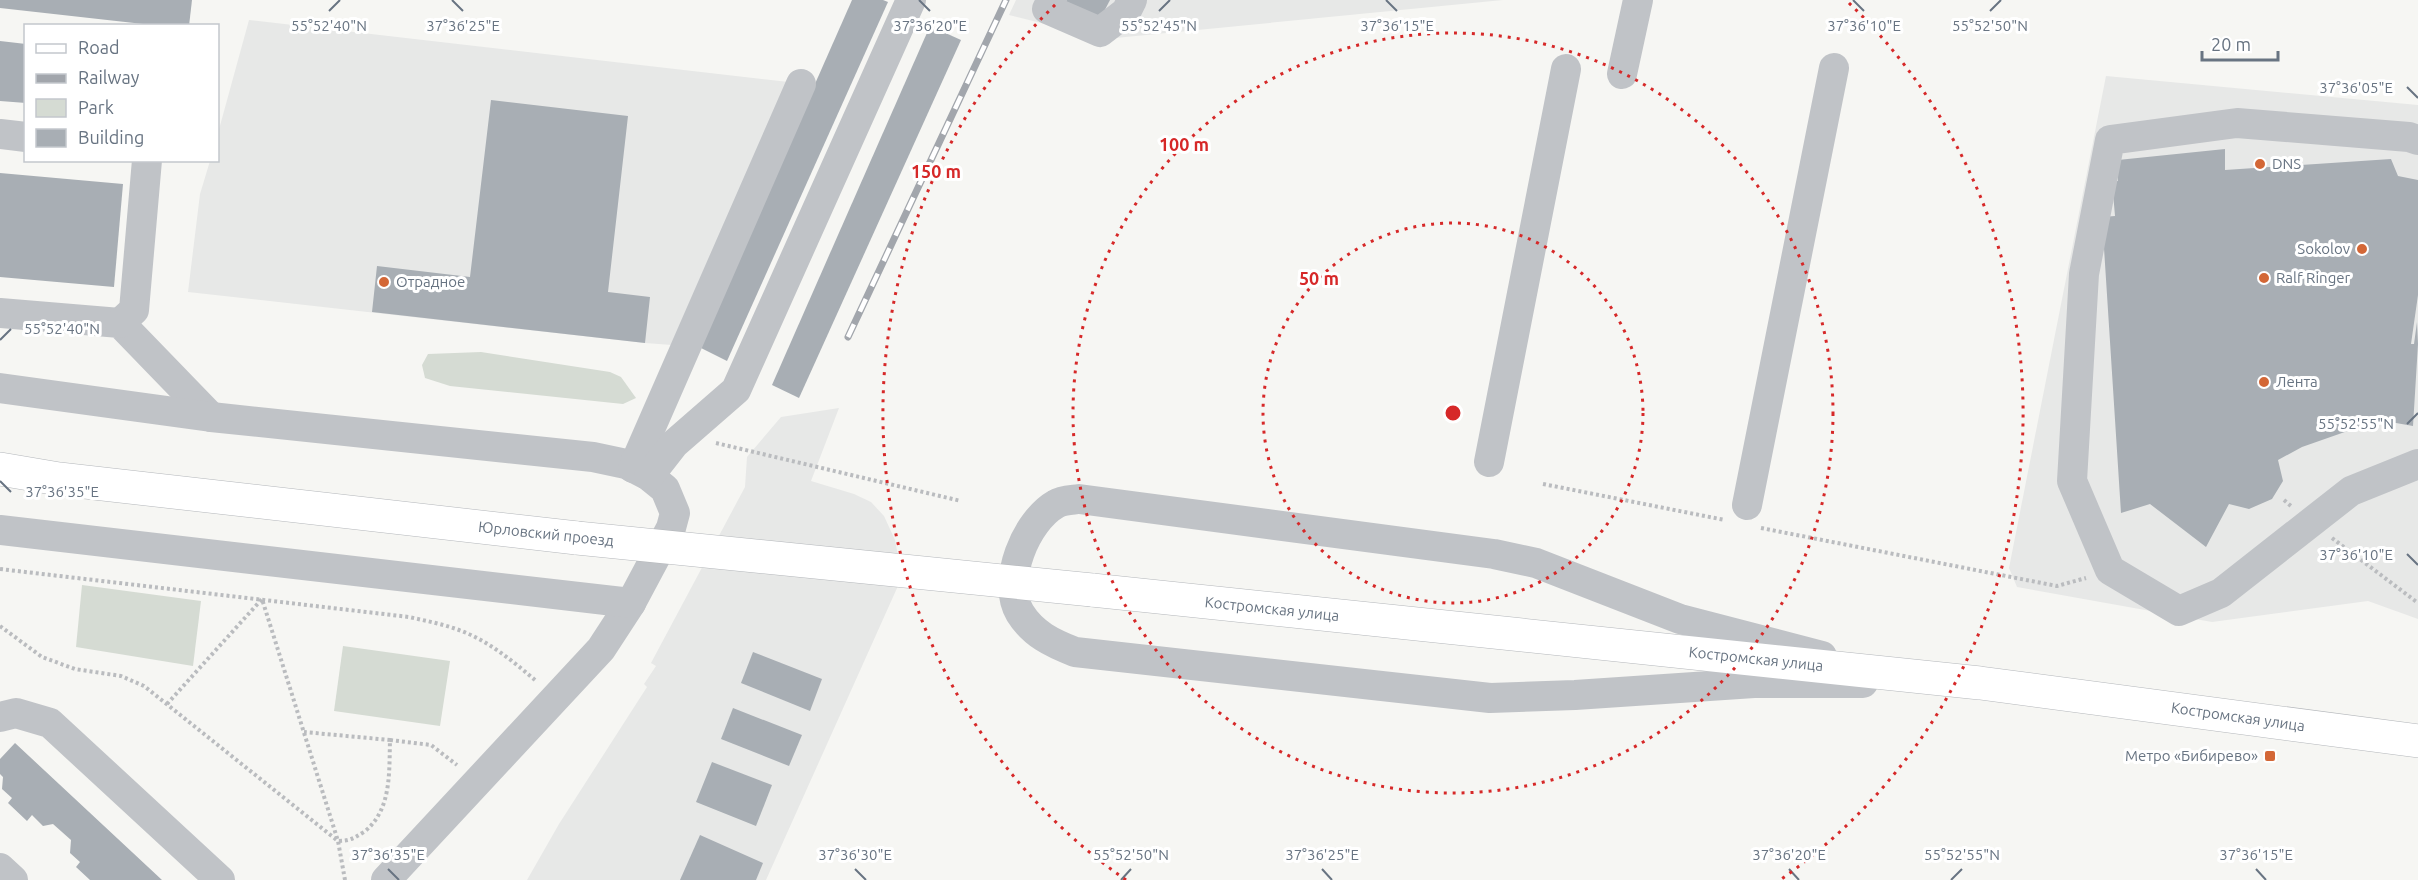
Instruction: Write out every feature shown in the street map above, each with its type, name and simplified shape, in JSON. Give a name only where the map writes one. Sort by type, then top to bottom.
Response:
[{"type":"main road","name":"Юрловский проезд","points":[[0,470],[59,479],[577,538],[1092,590]]},
{"type":"main road","name":"Костромская улица","points":[[1092,590],[1980,683],[2418,741]]},
{"type":"street","points":[[641,472],[736,390],[911,0]]},
{"type":"street","points":[[1052,0],[1047,9],[1100,32],[1126,12],[1132,0]]},
{"type":"street","points":[[1622,74],[1638,0]]},
{"type":"street","points":[[1743,517],[1834,68]]},
{"type":"street","points":[[1489,462],[1566,69]]},
{"type":"street","points":[[641,472],[801,84]]},
{"type":"street","points":[[2418,140],[2409,137],[2237,123],[2110,140],[2084,274],[2072,481],[2110,570],[2179,611],[2221,593],[2350,491],[2418,464]]},
{"type":"street","points":[[0,134],[24,137]]},
{"type":"street","points":[[120,323],[134,310],[147,162]]},
{"type":"street","points":[[0,313],[120,323],[211,417]]},
{"type":"street","points":[[0,388],[211,417],[593,457],[641,472],[665,489],[675,513],[671,528],[632,603],[601,649],[386,880]]},
{"type":"street","points":[[1891,674],[1680,619],[1536,563],[1504,556],[1079,499],[1057,503],[1039,519],[1023,545],[1014,570],[1012,590],[1019,610],[1032,630],[1051,643],[1075,652],[1122,658],[1490,698],[1575,695],[1754,683],[1980,683]]},
{"type":"street","points":[[0,530],[632,603]]},
{"type":"street","points":[[0,717],[16,712],[50,723],[220,880]]},
{"type":"street","points":[[0,868],[13,880]]},
{"type":"path","points":[[713,442],[961,501]]},
{"type":"path","points":[[1543,484],[1743,517],[2057,586],[2110,570]]},
{"type":"path","points":[[2284,500],[2418,603]]},
{"type":"path","points":[[0,569],[61,578],[409,617],[450,626],[474,636],[505,656],[535,680]]},
{"type":"path","points":[[167,704],[262,599]]},
{"type":"path","points":[[262,599],[338,841],[345,880]]},
{"type":"path","points":[[0,626],[42,657],[75,669],[121,676],[144,686],[338,841],[351,841],[372,826],[381,810],[388,790],[390,740]]},
{"type":"path","points":[[304,732],[431,745],[458,766]]},
{"type":"shaded area","points":[[1016,0],[1503,0],[1105,39],[1009,15]]},
{"type":"shaded area","points":[[249,20],[815,85],[699,347],[645,343],[188,292],[200,194],[210,162],[219,162],[219,129]]},
{"type":"shaded area","points":[[2106,76],[2418,105],[2418,619],[2368,601],[2212,622],[2017,587],[2009,568]]},
{"type":"shaded area","points":[[839,408],[811,481],[854,494],[871,502],[884,516],[895,540],[902,577],[766,880],[527,880],[559,824],[647,687],[644,684],[656,666],[651,663],[745,487],[747,457],[781,417]]},
{"type":"green space","points":[[481,352],[610,372],[621,377],[636,398],[623,404],[450,386],[425,378],[422,365],[428,354]]},
{"type":"green space","points":[[82,585],[201,601],[193,666],[76,647]]},
{"type":"green space","points":[[343,646],[450,661],[440,726],[334,711]]},
{"type":"building","points":[[0,0],[192,0],[189,24],[143,24],[0,8]]},
{"type":"building","points":[[852,0],[888,2],[727,361],[699,347]]},
{"type":"building","points":[[1062,0],[1110,0],[1098,23]]},
{"type":"building","points":[[930,26],[961,40],[799,398],[772,385]]},
{"type":"building","points":[[0,41],[24,44],[24,103],[0,101]]},
{"type":"building","points":[[491,100],[628,116],[608,292],[650,297],[645,343],[372,312],[377,266],[470,277]]},
{"type":"building","name":"Лента","points":[[2225,149],[2225,170],[2391,159],[2398,176],[2418,180],[2418,295],[2411,344],[2414,344],[2417,322],[2418,344],[2413,426],[2379,420],[2302,447],[2278,460],[2283,481],[2272,499],[2249,509],[2229,504],[2206,547],[2150,504],[2121,513],[2102,217],[2115,216],[2112,181],[2118,181],[2118,160]]},
{"type":"building","points":[[0,173],[123,184],[114,287],[0,277]]},
{"type":"building","points":[[753,652],[822,679],[810,711],[741,683]]},
{"type":"building","points":[[733,708],[802,735],[789,766],[721,739]]},
{"type":"building","points":[[15,743],[162,880],[90,880],[76,867],[80,862],[70,853],[71,840],[53,824],[43,826],[32,815],[27,821],[8,803],[12,798],[2,789],[0,759]]},
{"type":"building","points":[[712,762],[772,785],[756,826],[696,802]]},
{"type":"building","points":[[700,835],[763,863],[756,880],[680,880]]},
{"type":"railway","points":[[848,337],[1006,0]]},
{"type":"place","name":"DNS","points":[[2260,164]]},
{"type":"place","name":"Sokolov","points":[[2362,249]]},
{"type":"place","name":"Ralf Ringer","points":[[2264,278]]},
{"type":"place","name":"Отрадное","points":[[384,282]]},
{"type":"place","name":"Лента","points":[[2264,382]]},
{"type":"place","name":"Метро «Бибирево»","points":[[2270,756]]}]
